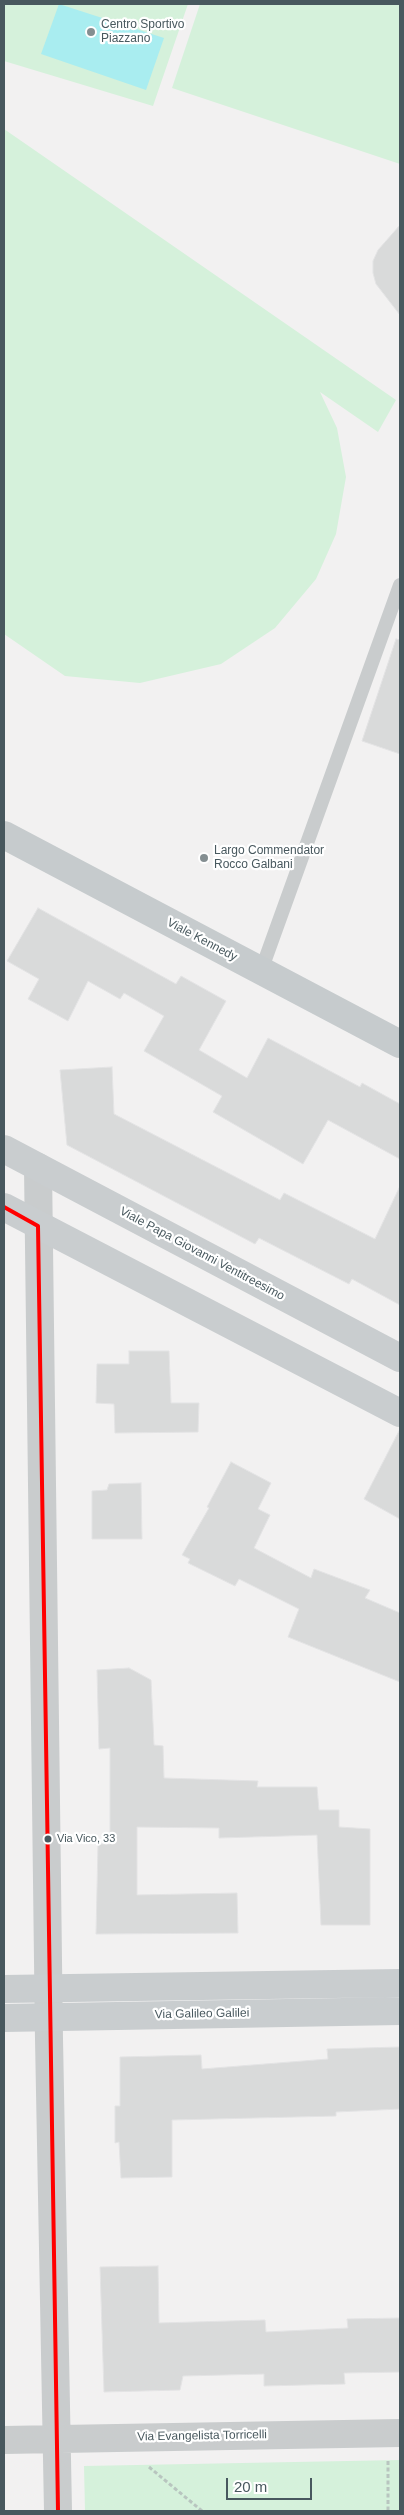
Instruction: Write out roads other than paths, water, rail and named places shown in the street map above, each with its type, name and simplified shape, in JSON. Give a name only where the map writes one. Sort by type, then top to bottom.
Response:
[{"type":"main road","name":"Viale Kennedy","points":[[4,835],[400,1044]]},
{"type":"street","name":"Viale Papa Giovanni Ventitreesimo","points":[[4,1149],[400,1358]]},
{"type":"street","points":[[38,1167],[48,1988],[58,2511]]},
{"type":"street","points":[[4,1208],[400,1413]]},
{"type":"street","points":[[4,1989],[400,1983]]},
{"type":"street","name":"Via Galileo Galilei","points":[[4,2018],[400,2011]]},
{"type":"street","name":"Via Evangelista Torricelli","points":[[4,2440],[400,2433]]},
{"type":"lane","points":[[261,971],[400,585]]},
{"type":"water","points":[[59,4],[164,38],[146,90],[41,54]]},
{"type":"place","name":"Centro Sportivo Piazzano","points":[[91,32]]},
{"type":"place","name":"Largo Commendator Rocco Galbani","points":[[204,858]]},
{"type":"place","name":"Via Vico, 33","points":[[48,1839]]}]
